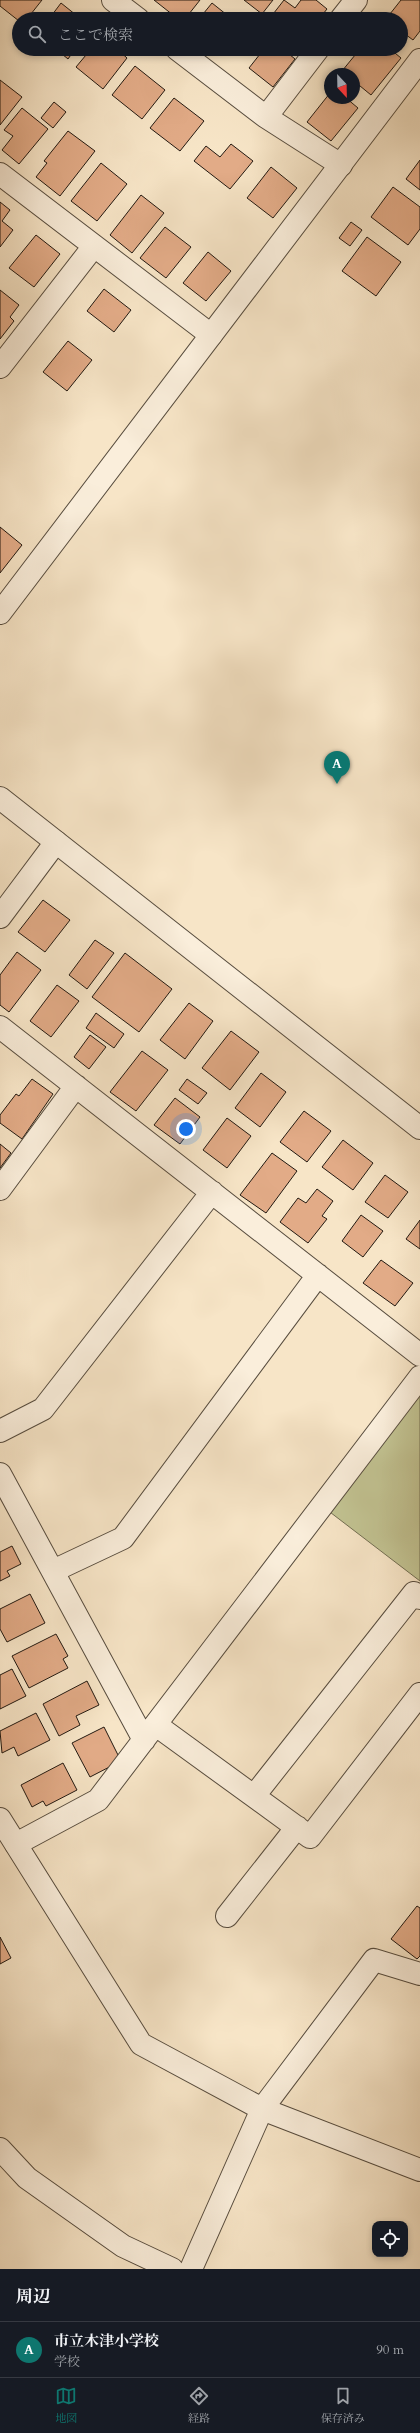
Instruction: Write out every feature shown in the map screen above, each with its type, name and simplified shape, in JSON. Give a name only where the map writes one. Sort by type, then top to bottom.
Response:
[{"type":"street","points":[[113,0],[129,12]]},
{"type":"street","points":[[346,12],[355,0]]},
{"type":"street","points":[[186,56],[266,117],[341,165]]},
{"type":"street","points":[[266,117],[313,56]]},
{"type":"street","points":[[0,613],[420,60]]},
{"type":"street","points":[[0,174],[211,335]]},
{"type":"street","points":[[0,367],[94,246]]},
{"type":"street","points":[[0,798],[418,1122]]},
{"type":"street","points":[[0,917],[56,842]]},
{"type":"street","points":[[0,1027],[420,1355]]},
{"type":"street","points":[[0,1189],[76,1086]]},
{"type":"street","points":[[0,1431],[43,1409],[212,1192]]},
{"type":"street","points":[[53,1571],[123,1538],[318,1275]]},
{"type":"street","points":[[16,1844],[98,1800],[420,1377]]},
{"type":"street","points":[[0,1474],[53,1571],[150,1732],[254,1796],[310,1837],[420,1694]]},
{"type":"street","points":[[254,1796],[414,1593],[420,1598]]},
{"type":"street","points":[[0,1819],[141,2044],[262,2109],[420,2170]]},
{"type":"street","points":[[227,1916],[297,1827]]},
{"type":"street","points":[[191,2269],[262,2109],[374,1960],[420,1974]]},
{"type":"street","points":[[0,2149],[27,2178],[123,2246],[172,2269]]},
{"type":"green space","points":[[420,1377],[420,1581],[322,1506]]},
{"type":"building","points":[[0,0],[42,0],[33,12],[12,12],[12,15],[0,6]]},
{"type":"building","points":[[154,0],[200,0],[191,12],[169,12]]},
{"type":"building","points":[[244,0],[273,0],[264,12],[259,12]]},
{"type":"building","points":[[284,0],[295,8],[301,0],[316,0],[327,9],[325,12],[275,12]]},
{"type":"building","points":[[401,0],[420,0],[420,31],[413,40],[408,36],[408,12],[392,12]]},
{"type":"building","points":[[61,3],[72,12],[54,12]]},
{"type":"building","points":[[212,3],[223,12],[205,12]]},
{"type":"building","points":[[85,56],[125,56],[127,58],[103,89],[76,67]]},
{"type":"building","points":[[258,56],[291,56],[295,59],[273,87],[249,68]]},
{"type":"building","points":[[354,56],[399,56],[401,58],[371,95],[360,86],[360,68],[344,68]]},
{"type":"building","points":[[135,66],[165,90],[142,119],[112,95]]},
{"type":"building","points":[[0,80],[22,97],[0,125]]},
{"type":"building","points":[[174,98],[204,121],[180,151],[150,128]]},
{"type":"building","points":[[324,101],[324,104],[353,104],[358,108],[331,141],[307,122]]},
{"type":"building","points":[[54,102],[66,112],[53,128],[41,118]]},
{"type":"building","points":[[22,108],[48,129],[19,164],[2,150],[13,136],[4,130]]},
{"type":"building","points":[[68,131],[95,151],[60,196],[36,177],[47,163],[44,161]]},
{"type":"building","points":[[231,144],[253,161],[230,189],[194,161],[206,146],[220,157]]},
{"type":"building","points":[[420,160],[420,190],[406,179]]},
{"type":"building","points":[[101,163],[127,184],[97,221],[71,201]]},
{"type":"building","points":[[271,167],[297,188],[273,218],[247,198]]},
{"type":"building","points":[[393,187],[420,207],[420,229],[408,245],[371,217]]},
{"type":"building","points":[[141,195],[164,213],[132,253],[110,235]]},
{"type":"building","points":[[0,202],[10,210],[2,221],[13,230],[0,247]]},
{"type":"building","points":[[351,222],[362,230],[350,246],[339,238]]},
{"type":"building","points":[[165,227],[191,247],[166,278],[140,258]]},
{"type":"building","points":[[36,235],[60,254],[34,287],[9,268]]},
{"type":"building","points":[[367,237],[401,262],[376,296],[342,271]]},
{"type":"building","points":[[208,252],[231,271],[206,301],[183,283]]},
{"type":"building","points":[[104,289],[131,310],[114,332],[87,311]]},
{"type":"building","points":[[0,290],[19,305],[10,317],[14,321],[0,339]]},
{"type":"building","points":[[68,341],[92,360],[67,391],[43,372]]},
{"type":"building","points":[[0,527],[22,545],[0,573]]},
{"type":"building","points":[[43,900],[70,920],[45,952],[18,932]]},
{"type":"building","points":[[95,940],[114,953],[87,989],[69,975]]},
{"type":"building","points":[[17,952],[41,970],[9,1012],[0,1005],[0,975]]},
{"type":"building","points":[[125,953],[172,989],[139,1032],[92,997]]},
{"type":"building","points":[[57,985],[79,1001],[51,1037],[30,1021]]},
{"type":"building","points":[[189,1003],[213,1021],[185,1059],[160,1040]]},
{"type":"building","points":[[96,1013],[124,1034],[114,1048],[86,1028]]},
{"type":"building","points":[[231,1031],[259,1052],[230,1090],[202,1068]]},
{"type":"building","points":[[90,1035],[106,1047],[89,1069],[74,1057]]},
{"type":"building","points":[[142,1051],[168,1070],[136,1111],[110,1092]]},
{"type":"building","points":[[261,1073],[286,1092],[260,1127],[235,1108]]},
{"type":"building","points":[[32,1079],[53,1094],[22,1139],[0,1123],[0,1115],[16,1094],[19,1096]]},
{"type":"building","points":[[187,1079],[207,1093],[198,1104],[179,1090]]},
{"type":"building","points":[[175,1098],[200,1117],[180,1144],[154,1125]]},
{"type":"building","points":[[304,1111],[331,1131],[307,1162],[280,1142]]},
{"type":"building","points":[[227,1118],[251,1136],[227,1168],[203,1150]]},
{"type":"building","points":[[343,1140],[373,1163],[353,1190],[322,1167]]},
{"type":"building","points":[[0,1144],[11,1153],[0,1168]]},
{"type":"building","points":[[272,1153],[297,1171],[266,1213],[240,1195]]},
{"type":"building","points":[[385,1175],[408,1192],[388,1218],[365,1202]]},
{"type":"building","points":[[317,1189],[333,1201],[322,1216],[327,1219],[308,1243],[280,1222],[298,1198],[306,1203]]},
{"type":"building","points":[[361,1215],[383,1231],[363,1257],[342,1241]]},
{"type":"building","points":[[420,1220],[420,1249],[406,1239]]},
{"type":"building","points":[[381,1260],[413,1283],[395,1306],[363,1283]]},
{"type":"building","points":[[12,1546],[21,1564],[7,1571],[10,1576],[0,1581],[0,1552]]},
{"type":"building","points":[[30,1594],[45,1623],[7,1642],[0,1629],[0,1609]]},
{"type":"building","points":[[56,1634],[68,1656],[63,1659],[68,1668],[29,1688],[12,1656]]},
{"type":"building","points":[[12,1669],[26,1696],[0,1709],[0,1675]]},
{"type":"building","points":[[87,1681],[99,1705],[76,1716],[80,1725],[59,1736],[43,1704]]},
{"type":"building","points":[[36,1713],[50,1740],[18,1756],[14,1747],[2,1753],[0,1731]]},
{"type":"building","points":[[104,1727],[121,1761],[90,1777],[72,1743]]},
{"type":"building","points":[[63,1763],[77,1790],[46,1806],[43,1801],[32,1807],[21,1785]]},
{"type":"building","points":[[417,1906],[420,1908],[420,1956],[417,1959],[391,1939]]},
{"type":"building","points":[[0,1937],[11,1958],[0,1964]]},
{"type":"place","name":"市立木津小学校","points":[[337,784]]}]
